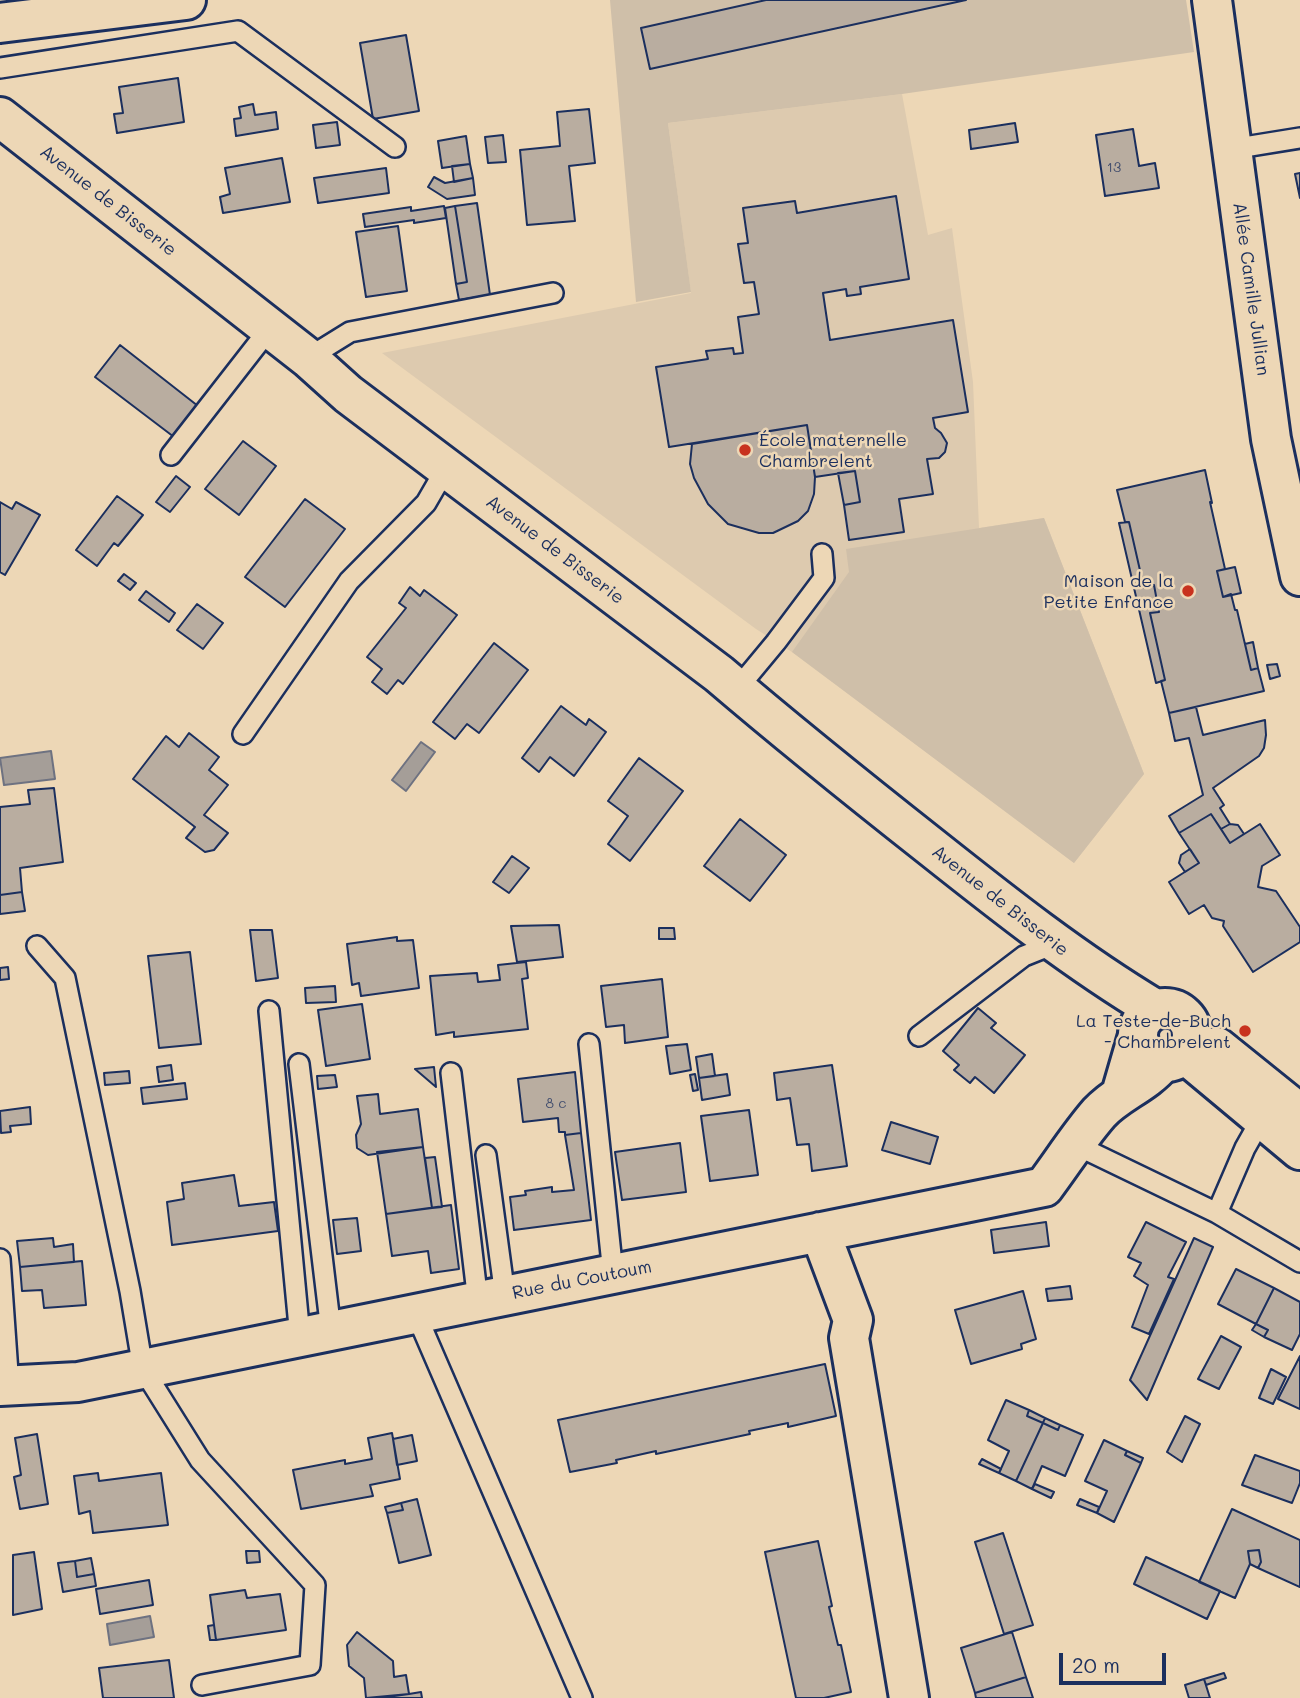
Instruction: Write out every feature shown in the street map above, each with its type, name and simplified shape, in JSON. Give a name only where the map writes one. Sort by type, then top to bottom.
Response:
[{"type":"street","points":[[0,23],[186,0]]},
{"type":"street","name":"Allée Camille Jullian","points":[[1212,0],[1270,428],[1293,504],[1300,576]]},
{"type":"street","name":"Avenue de Bisserie","points":[[0,117],[308,358],[348,394],[737,689],[775,723],[1054,944],[1111,983],[1162,1036],[1300,1150]]},
{"type":"street","name":"Avenue de Bisserie","points":[[1162,1036],[1300,1114]]},
{"type":"street","name":"Rue du Coutoum","points":[[5,1387],[78,1382],[1044,1187],[1100,1113],[1121,1094],[1162,1036]]},
{"type":"street","points":[[820,1232],[853,1320],[849,1338],[909,1698]]},
{"type":"lane","points":[[0,68],[238,31],[395,147]]},
{"type":"lane","points":[[1232,149],[1300,138]]},
{"type":"lane","points":[[308,358],[350,331],[553,293]]},
{"type":"lane","points":[[171,455],[270,328]]},
{"type":"lane","points":[[243,734],[349,581],[426,503],[449,470]]},
{"type":"lane","points":[[737,689],[824,578],[822,554]]},
{"type":"lane","points":[[919,1036],[1024,956],[1054,944]]},
{"type":"lane","points":[[37,946],[65,978],[130,1291],[143,1369],[200,1460],[315,1585],[310,1665],[202,1685]]},
{"type":"lane","points":[[270,1011],[316,1334]]},
{"type":"lane","points":[[589,1044],[613,1274]]},
{"type":"lane","points":[[299,1064],[316,1334]]},
{"type":"lane","points":[[451,1073],[492,1299]]},
{"type":"lane","points":[[1217,1213],[1262,1118]]},
{"type":"lane","points":[[1076,1145],[1217,1213],[1300,1262]]},
{"type":"lane","points":[[486,1154],[492,1299]]},
{"type":"lane","points":[[0,1259],[5,1387]]},
{"type":"lane","points":[[416,1314],[582,1698]]},
{"type":"shaded area","points":[[610,0],[1186,0],[1194,52],[902,94],[668,123],[691,292],[636,302]]},
{"type":"shaded area","name":"École maternelle Chambrelent","points":[[902,94],[928,235],[952,228],[973,382],[979,528],[1044,518],[1144,774],[1074,863],[792,652],[756,629],[382,353],[691,293],[668,123]]},
{"type":"shaded area","points":[[1044,518],[1144,774],[1074,863],[792,652],[849,572],[846,549]]},
{"type":"shaded area","points":[[421,742],[435,752],[406,791],[392,780]]},
{"type":"shaded area","points":[[51,751],[55,779],[4,785],[0,758]]},
{"type":"shaded area","points":[[150,1616],[154,1637],[110,1645],[107,1624]]},
{"type":"building","points":[[766,0],[966,0],[650,69],[641,28]]},
{"type":"building","points":[[406,35],[419,111],[373,119],[360,43]]},
{"type":"building","points":[[178,78],[184,122],[117,133],[114,114],[123,113],[119,87]]},
{"type":"building","points":[[253,104],[255,115],[276,112],[278,129],[236,136],[234,119],[241,118],[239,107]]},
{"type":"building","points":[[589,109],[595,163],[569,166],[575,221],[527,225],[520,150],[560,146],[557,112]]},
{"type":"building","points":[[337,122],[340,145],[316,148],[313,125]]},
{"type":"building","points":[[1015,123],[1018,142],[971,149],[969,130]]},
{"type":"building","points":[[1133,129],[1139,166],[1155,163],[1159,188],[1105,196],[1096,135]]},
{"type":"building","points":[[503,135],[506,162],[488,163],[485,137]]},
{"type":"building","points":[[466,136],[470,164],[442,168],[438,141]]},
{"type":"building","points":[[282,158],[290,202],[223,213],[220,197],[230,194],[225,168]]},
{"type":"building","points":[[470,164],[473,178],[454,182],[452,166]]},
{"type":"building","points":[[386,168],[389,193],[318,203],[314,178]]},
{"type":"building","points":[[1300,173],[1300,198],[1295,174]]},
{"type":"building","points":[[434,177],[445,183],[473,178],[475,195],[447,199],[428,187]]},
{"type":"building","points":[[896,196],[909,279],[860,287],[861,294],[847,296],[846,289],[823,293],[830,340],[953,320],[968,412],[933,418],[935,428],[947,443],[945,452],[939,458],[927,459],[933,494],[899,499],[904,532],[849,540],[844,505],[860,502],[855,471],[815,477],[807,425],[669,447],[656,367],[708,359],[706,351],[733,348],[734,354],[743,353],[738,317],[759,314],[754,282],[744,283],[738,244],[748,243],[743,208],[795,201],[797,213]]},
{"type":"building","points":[[477,203],[490,295],[459,300],[456,284],[467,282],[455,206]]},
{"type":"building","points":[[444,206],[446,218],[365,227],[363,214],[411,207],[411,211]]},
{"type":"building","points":[[455,206],[467,282],[456,284],[445,208]]},
{"type":"building","points":[[398,226],[407,291],[366,297],[356,232]]},
{"type":"building","points":[[120,345],[198,406],[174,437],[95,377]]},
{"type":"building","points":[[807,425],[815,477],[814,494],[808,511],[798,521],[773,533],[759,533],[728,524],[708,504],[690,464],[692,444]]},
{"type":"building","points":[[243,441],[276,466],[239,515],[205,489]]},
{"type":"building","name":"Maison de la Petite Enfance","points":[[1205,470],[1225,569],[1217,571],[1223,597],[1231,594],[1251,670],[1258,668],[1264,691],[1169,713],[1161,681],[1165,680],[1150,613],[1159,612],[1154,585],[1144,588],[1129,522],[1125,522],[1117,490]]},
{"type":"building","points":[[855,471],[860,502],[844,505],[838,473]]},
{"type":"building","points":[[176,476],[190,487],[170,512],[156,502]]},
{"type":"building","points":[[117,496],[143,515],[118,546],[114,543],[97,566],[76,550]]},
{"type":"building","points":[[305,499],[345,529],[285,607],[245,577]]},
{"type":"building","points":[[0,502],[12,509],[16,502],[40,515],[5,575],[0,572]]},
{"type":"building","points":[[1129,522],[1144,588],[1154,585],[1159,612],[1150,613],[1165,680],[1156,683],[1119,523]]},
{"type":"building","points":[[1235,567],[1241,593],[1223,597],[1217,571]]},
{"type":"building","points":[[124,574],[136,583],[130,590],[118,581]]},
{"type":"building","points":[[410,587],[420,596],[424,590],[457,615],[403,684],[398,680],[387,694],[372,682],[382,669],[367,657],[406,608],[399,603]]},
{"type":"building","points":[[146,591],[175,613],[169,622],[139,600]]},
{"type":"building","points":[[197,604],[223,623],[203,649],[177,630]]},
{"type":"building","points":[[1253,642],[1258,668],[1251,670],[1245,644]]},
{"type":"building","points":[[494,643],[528,670],[479,733],[467,724],[455,739],[433,722]]},
{"type":"building","points":[[1277,664],[1280,676],[1270,679],[1267,665]]},
{"type":"building","points":[[561,706],[586,725],[589,719],[606,732],[574,776],[550,757],[539,772],[522,758]]},
{"type":"building","points":[[1196,707],[1203,735],[1265,720],[1266,735],[1264,748],[1259,756],[1213,788],[1224,805],[1220,808],[1230,824],[1221,829],[1211,814],[1179,833],[1169,816],[1203,795],[1189,738],[1175,741],[1169,713]]},
{"type":"building","points":[[189,733],[219,757],[209,770],[228,785],[204,815],[228,833],[214,850],[205,852],[186,838],[195,827],[133,779],[166,736],[179,747]]},
{"type":"building","points":[[639,758],[683,791],[630,861],[608,844],[628,816],[608,801]]},
{"type":"building","points":[[54,788],[63,862],[20,868],[22,892],[0,895],[0,807],[30,804],[28,790]]},
{"type":"building","points":[[1211,814],[1230,843],[1260,824],[1280,855],[1262,866],[1258,887],[1276,891],[1300,927],[1300,942],[1253,972],[1223,926],[1224,921],[1212,918],[1204,905],[1189,914],[1169,882],[1199,863],[1179,833]]},
{"type":"building","points":[[740,819],[786,855],[750,901],[704,866]]},
{"type":"building","points":[[1230,824],[1238,825],[1244,834],[1230,843],[1221,829]]},
{"type":"building","points":[[1190,849],[1199,863],[1185,872],[1179,863],[1181,855]]},
{"type":"building","points":[[512,856],[529,868],[509,893],[493,882]]},
{"type":"building","points":[[22,892],[25,911],[0,914],[0,895]]},
{"type":"building","points":[[559,925],[563,957],[517,962],[511,926]]},
{"type":"building","points":[[659,928],[674,928],[675,939],[659,939]]},
{"type":"building","points":[[250,930],[272,930],[278,978],[256,981]]},
{"type":"building","points":[[397,937],[397,941],[413,940],[419,988],[361,996],[359,983],[352,985],[347,944]]},
{"type":"building","points":[[190,952],[201,1044],[159,1048],[148,956]]},
{"type":"building","points":[[526,962],[528,978],[522,979],[528,1029],[454,1037],[454,1032],[436,1035],[430,976],[477,973],[478,982],[500,980],[498,965]]},
{"type":"building","points":[[8,967],[9,979],[0,980],[0,968]]},
{"type":"building","points":[[662,979],[668,1037],[625,1043],[624,1025],[606,1027],[601,986]]},
{"type":"building","points":[[335,986],[336,1002],[306,1003],[305,988]]},
{"type":"building","points":[[362,1004],[370,1059],[326,1066],[318,1010]]},
{"type":"building","points":[[978,1008],[996,1023],[991,1028],[1025,1055],[994,1093],[975,1077],[970,1083],[954,1070],[959,1065],[943,1051]]},
{"type":"building","points":[[687,1044],[691,1070],[670,1074],[666,1046]]},
{"type":"building","points":[[712,1054],[715,1076],[699,1078],[696,1057]]},
{"type":"building","points":[[171,1065],[173,1080],[159,1082],[157,1067]]},
{"type":"building","points":[[832,1065],[847,1166],[812,1171],[809,1144],[797,1145],[790,1098],[777,1100],[774,1073]]},
{"type":"building","points":[[434,1067],[436,1087],[415,1069]]},
{"type":"building","points":[[129,1071],[130,1083],[105,1085],[104,1073]]},
{"type":"building","points":[[575,1072],[581,1133],[565,1135],[565,1132],[559,1132],[558,1118],[523,1122],[518,1079]]},
{"type":"building","points":[[695,1074],[698,1090],[693,1091],[690,1075]]},
{"type":"building","points":[[727,1074],[730,1095],[702,1100],[699,1078]]},
{"type":"building","points":[[335,1075],[337,1087],[318,1089],[317,1076]]},
{"type":"building","points":[[185,1083],[187,1099],[143,1104],[141,1088]]},
{"type":"building","points":[[378,1094],[380,1114],[418,1109],[423,1147],[368,1155],[357,1148],[356,1135],[361,1124],[357,1096]]},
{"type":"building","points":[[30,1107],[31,1124],[10,1126],[11,1132],[1,1133],[0,1111]]},
{"type":"building","points":[[749,1110],[758,1175],[710,1181],[701,1116]]},
{"type":"building","points":[[891,1122],[938,1137],[930,1164],[882,1150]]},
{"type":"building","points":[[581,1133],[591,1220],[514,1230],[510,1197],[526,1195],[525,1191],[552,1187],[552,1192],[574,1190],[565,1135]]},
{"type":"building","points":[[680,1143],[686,1192],[622,1200],[615,1152]]},
{"type":"building","points":[[423,1147],[432,1208],[386,1214],[377,1152]]},
{"type":"building","points":[[435,1157],[442,1207],[432,1208],[425,1158]]},
{"type":"building","points":[[234,1175],[239,1206],[274,1202],[278,1231],[172,1245],[167,1202],[184,1199],[182,1183]]},
{"type":"building","points":[[451,1205],[459,1269],[431,1273],[428,1251],[392,1256],[386,1214]]},
{"type":"building","points":[[357,1218],[361,1251],[337,1254],[333,1220]]},
{"type":"building","points":[[1046,1222],[1049,1246],[994,1253],[991,1230]]},
{"type":"building","points":[[1146,1222],[1186,1242],[1168,1277],[1174,1279],[1149,1334],[1132,1327],[1148,1285],[1134,1276],[1141,1263],[1128,1257]]},
{"type":"building","points":[[53,1238],[54,1247],[73,1244],[74,1262],[20,1267],[17,1241]]},
{"type":"building","points":[[1194,1238],[1213,1247],[1147,1400],[1130,1380]]},
{"type":"building","points":[[82,1261],[86,1305],[44,1308],[42,1290],[22,1291],[20,1267]]},
{"type":"building","points":[[1236,1269],[1274,1288],[1256,1324],[1218,1304]]},
{"type":"building","points":[[1070,1286],[1072,1299],[1048,1301],[1046,1289]]},
{"type":"building","points":[[1274,1288],[1300,1302],[1300,1334],[1292,1350],[1264,1337],[1268,1330],[1256,1324]]},
{"type":"building","points":[[1023,1291],[1036,1339],[1021,1344],[1022,1349],[971,1364],[955,1310]]},
{"type":"building","points":[[1256,1324],[1268,1330],[1264,1337],[1252,1330]]},
{"type":"building","points":[[1221,1336],[1241,1347],[1219,1389],[1198,1379]]},
{"type":"building","points":[[1300,1356],[1300,1409],[1278,1399]]},
{"type":"building","points":[[825,1364],[836,1416],[788,1427],[788,1423],[749,1431],[750,1434],[656,1454],[656,1451],[616,1460],[617,1463],[570,1472],[558,1420]]},
{"type":"building","points":[[1271,1369],[1286,1377],[1273,1404],[1259,1398]]},
{"type":"building","points":[[1006,1400],[1029,1410],[1027,1416],[1043,1423],[1016,1481],[999,1473],[1009,1451],[988,1440]]},
{"type":"building","points":[[1029,1410],[1045,1418],[1043,1423],[1027,1416]]},
{"type":"building","points":[[1185,1416],[1200,1424],[1182,1462],[1167,1452]]},
{"type":"building","points":[[1045,1418],[1060,1425],[1058,1430],[1043,1423]]},
{"type":"building","points":[[1043,1423],[1058,1430],[1060,1425],[1083,1435],[1065,1476],[1042,1466],[1032,1489],[1016,1481]]},
{"type":"building","points":[[392,1433],[400,1479],[370,1485],[373,1496],[301,1509],[293,1470],[345,1460],[345,1464],[372,1459],[368,1438]]},
{"type":"building","points":[[37,1434],[48,1504],[20,1509],[14,1477],[21,1475],[15,1438]]},
{"type":"building","points":[[412,1435],[417,1461],[397,1465],[393,1439]]},
{"type":"building","points":[[1104,1440],[1127,1451],[1125,1455],[1141,1463],[1114,1522],[1097,1513],[1107,1491],[1085,1481]]},
{"type":"building","points":[[1127,1451],[1143,1458],[1141,1463],[1125,1455]]},
{"type":"building","points":[[1255,1455],[1300,1471],[1300,1483],[1292,1503],[1242,1485]]},
{"type":"building","points":[[982,1459],[1001,1469],[999,1473],[979,1464]]},
{"type":"building","points":[[98,1473],[99,1481],[161,1473],[168,1525],[93,1533],[90,1511],[79,1514],[74,1476]]},
{"type":"building","points":[[1035,1484],[1054,1492],[1051,1498],[1032,1489]]},
{"type":"building","points":[[417,1499],[431,1555],[399,1563],[387,1513],[403,1510],[401,1503]]},
{"type":"building","points":[[1080,1499],[1099,1507],[1097,1513],[1077,1505]]},
{"type":"building","points":[[401,1503],[403,1510],[387,1513],[385,1507]]},
{"type":"building","points":[[1232,1509],[1300,1540],[1300,1587],[1258,1568],[1261,1562],[1259,1550],[1248,1551],[1250,1564],[1235,1598],[1199,1582]]},
{"type":"building","points":[[1003,1533],[1033,1625],[1004,1634],[975,1542]]},
{"type":"building","points":[[818,1541],[832,1606],[829,1607],[851,1692],[824,1698],[796,1698],[765,1552]]},
{"type":"building","points":[[1259,1550],[1261,1562],[1258,1568],[1250,1564],[1248,1551]]},
{"type":"building","points":[[246,1551],[259,1551],[260,1562],[247,1563]]},
{"type":"building","points":[[34,1552],[42,1609],[13,1615],[13,1555]]},
{"type":"building","points":[[1146,1557],[1220,1591],[1207,1619],[1134,1584]]},
{"type":"building","points":[[91,1558],[94,1574],[77,1577],[75,1561]]},
{"type":"building","points":[[75,1561],[77,1577],[94,1574],[96,1586],[63,1592],[58,1563]]},
{"type":"building","points":[[149,1580],[153,1605],[100,1614],[96,1589]]},
{"type":"building","points":[[245,1590],[247,1598],[280,1594],[286,1630],[216,1640],[210,1595]]},
{"type":"building","points":[[214,1625],[216,1640],[210,1640],[208,1626]]},
{"type":"building","points":[[357,1632],[393,1661],[394,1677],[406,1675],[409,1694],[366,1698],[364,1678],[349,1666],[347,1645]]},
{"type":"building","points":[[1012,1632],[1026,1677],[975,1693],[961,1648]]},
{"type":"building","points":[[169,1660],[174,1698],[103,1698],[99,1668]]},
{"type":"building","points":[[1224,1673],[1226,1678],[1206,1685],[1204,1679]]},
{"type":"building","points":[[1026,1677],[1033,1698],[976,1698],[975,1693]]},
{"type":"building","points":[[1204,1679],[1210,1698],[1189,1698],[1185,1685]]},
{"type":"building","points":[[421,1692],[422,1698],[380,1698],[409,1694]]},
{"type":"place","name":"École maternelle Chambrelent","points":[[745,450]]},
{"type":"place","name":"Maison de la Petite Enfance","points":[[1188,591]]},
{"type":"place","name":"La Teste-de-Buch - Chambrelent","points":[[1245,1031]]}]
